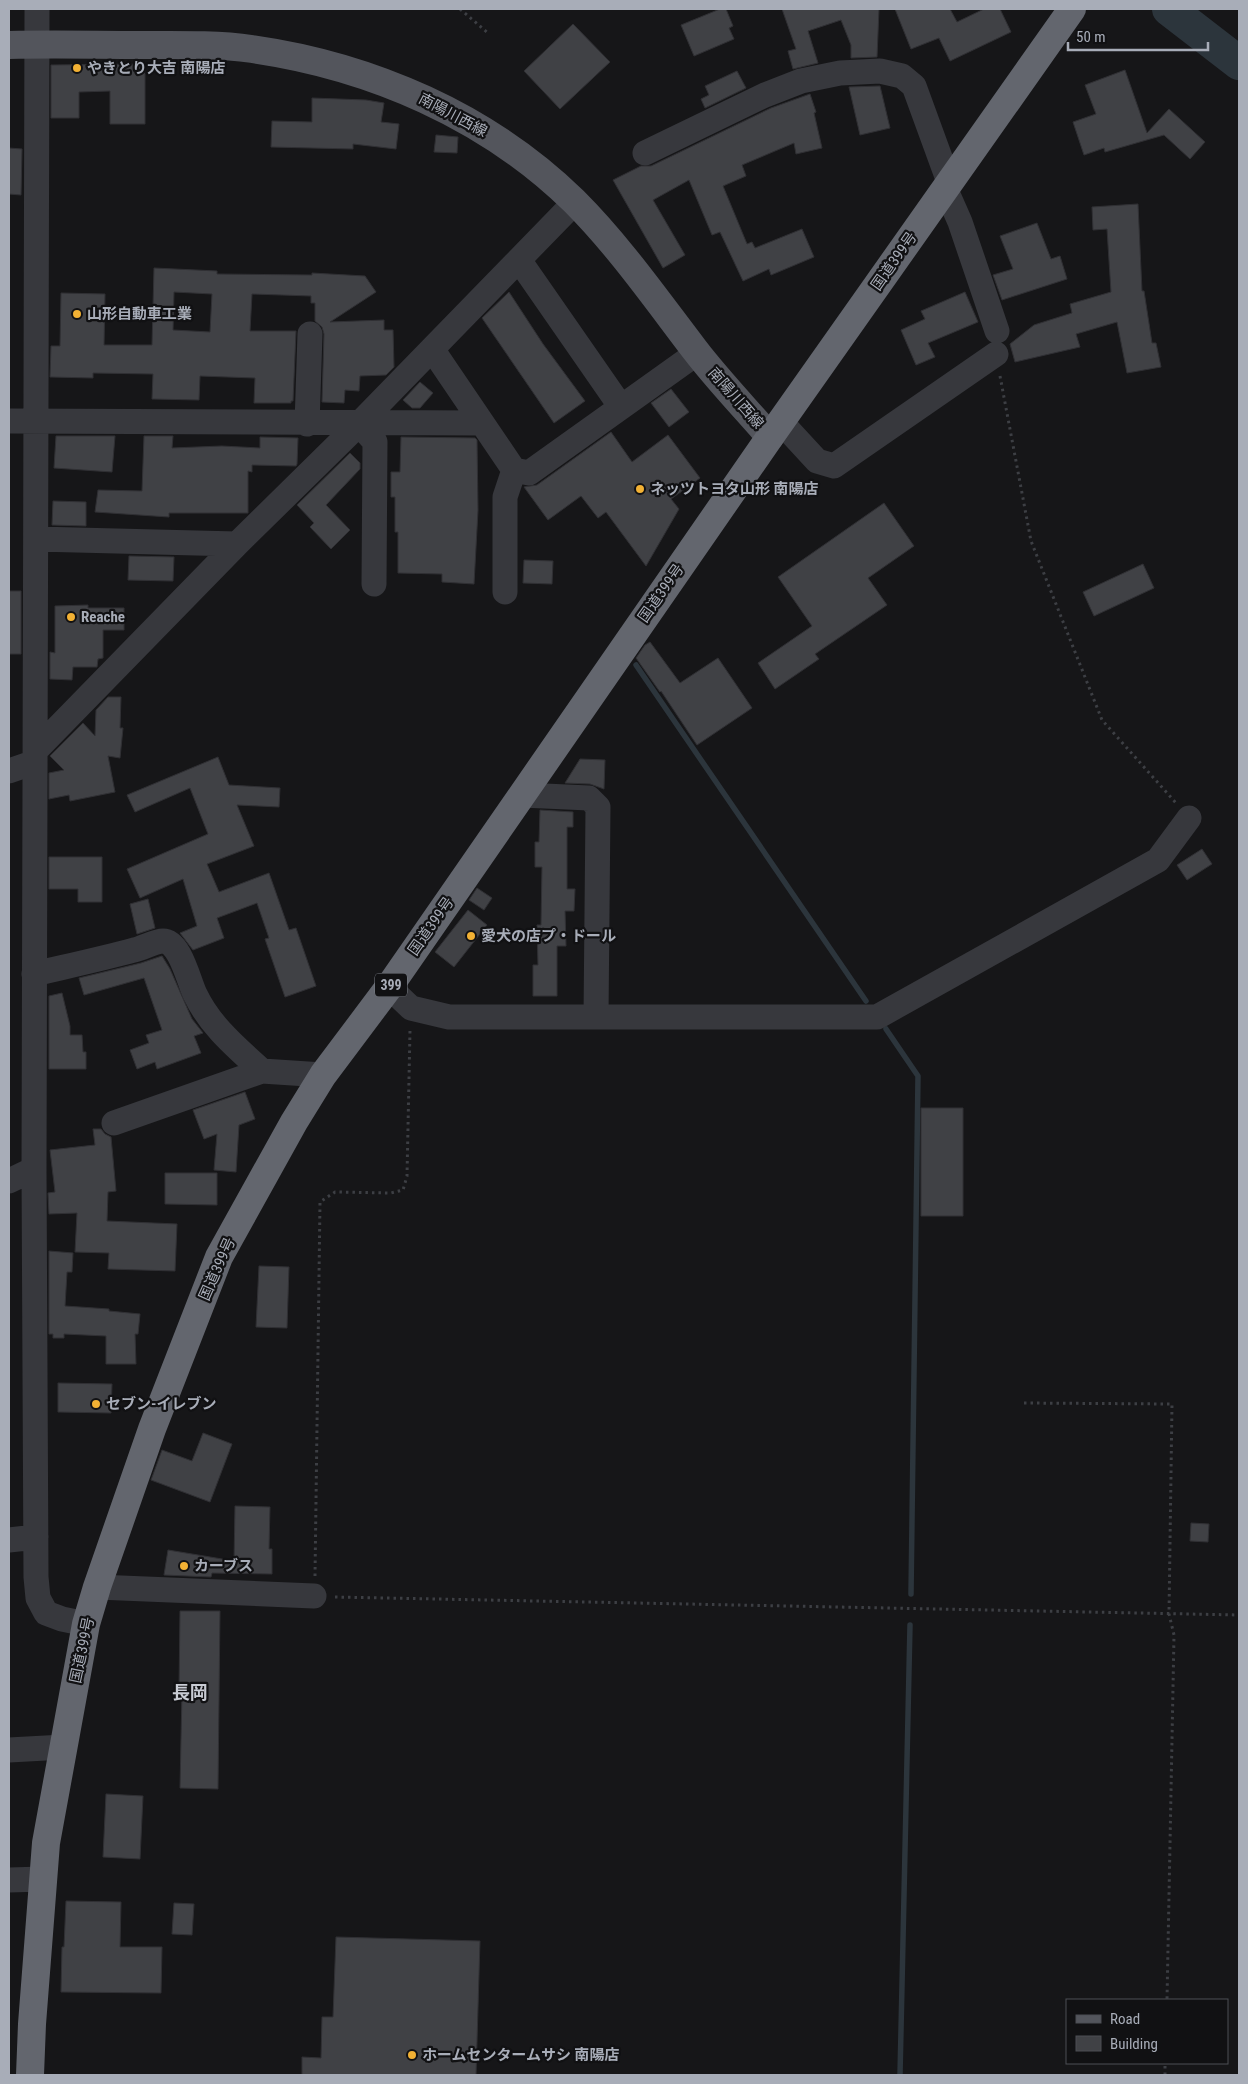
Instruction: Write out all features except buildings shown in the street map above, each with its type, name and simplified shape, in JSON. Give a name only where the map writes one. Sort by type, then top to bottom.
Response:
[{"type":"highway","name":"国道399号","points":[[30,2075],[32,2024],[46,1843],[86,1624],[152,1429],[219,1257],[294,1122],[323,1075],[389,987],[775,429],[1066,18]]},
{"type":"main road","name":"南陽川西線","points":[[9,45],[204,45],[251,49],[300,58],[351,71],[409,91],[458,115],[498,139],[536,166],[575,202],[624,256],[697,353],[775,429]]},
{"type":"street","points":[[37,9],[34,974],[36,1537],[38,1598],[46,1613],[62,1619],[86,1624]]},
{"type":"street","points":[[645,153],[765,95],[802,81],[840,73],[880,71],[902,76],[914,86],[960,222],[996,342],[834,466],[817,461],[775,429]]},
{"type":"street","points":[[9,771],[36,756],[237,544],[359,424],[575,202]]},
{"type":"street","points":[[519,260],[621,407]]},
{"type":"street","points":[[306,424],[310,334]]},
{"type":"street","points":[[432,349],[481,424],[514,470],[529,473],[697,353]]},
{"type":"street","points":[[9,421],[481,424]]},
{"type":"street","points":[[359,424],[375,442],[374,584]]},
{"type":"street","points":[[504,592],[505,497],[514,470]]},
{"type":"street","points":[[36,539],[237,544]]},
{"type":"street","points":[[522,795],[589,798],[598,807],[596,1017]]},
{"type":"street","points":[[389,987],[411,1008],[449,1017],[877,1017],[1158,860],[1189,818]]},
{"type":"street","points":[[34,974],[140,949],[163,941],[171,943],[180,956],[195,995],[208,1018],[229,1041],[262,1071]]},
{"type":"street","points":[[114,1123],[262,1071],[323,1075]]},
{"type":"street","points":[[9,1181],[34,1169]]},
{"type":"street","points":[[9,1540],[36,1537]]},
{"type":"street","points":[[97,1587],[314,1596]]},
{"type":"street","points":[[9,1750],[64,1747]]},
{"type":"street","points":[[9,1880],[43,1879]]},
{"type":"path","points":[[460,9],[488,33]]},
{"type":"path","points":[[996,342],[1031,541],[1102,720],[1189,818]]},
{"type":"path","points":[[411,1008],[406,1176],[403,1190],[391,1193],[335,1192],[320,1202],[314,1596],[1239,1615]]},
{"type":"path","points":[[1024,1403],[1172,1404],[1169,1614],[1174,1635],[1167,1999]]},
{"type":"waterway","points":[[1169,9],[1239,63]]},
{"type":"waterway","points":[[636,665],[866,1001]]},
{"type":"waterway","points":[[886,1029],[918,1076],[911,1594]]},
{"type":"waterway","points":[[900,2075],[910,1625]]},
{"type":"place","name":"やきとり大吉 南陽店","points":[[77,68]]},
{"type":"place","name":"山形自動車工業","points":[[77,314]]},
{"type":"place","name":"ネッツトヨタ山形 南陽店","points":[[640,489]]},
{"type":"place","name":"Reache","points":[[71,617]]},
{"type":"place","name":"愛犬の店プ・ドール","points":[[471,936]]},
{"type":"place","name":"セブン-イレブン","points":[[96,1404]]},
{"type":"place","name":"カーブス","points":[[184,1566]]},
{"type":"place","name":"ホームセンタームサシ 南陽店","points":[[412,2055]]},
{"type":"district","name":"長岡","points":[[190,1692]]}]
